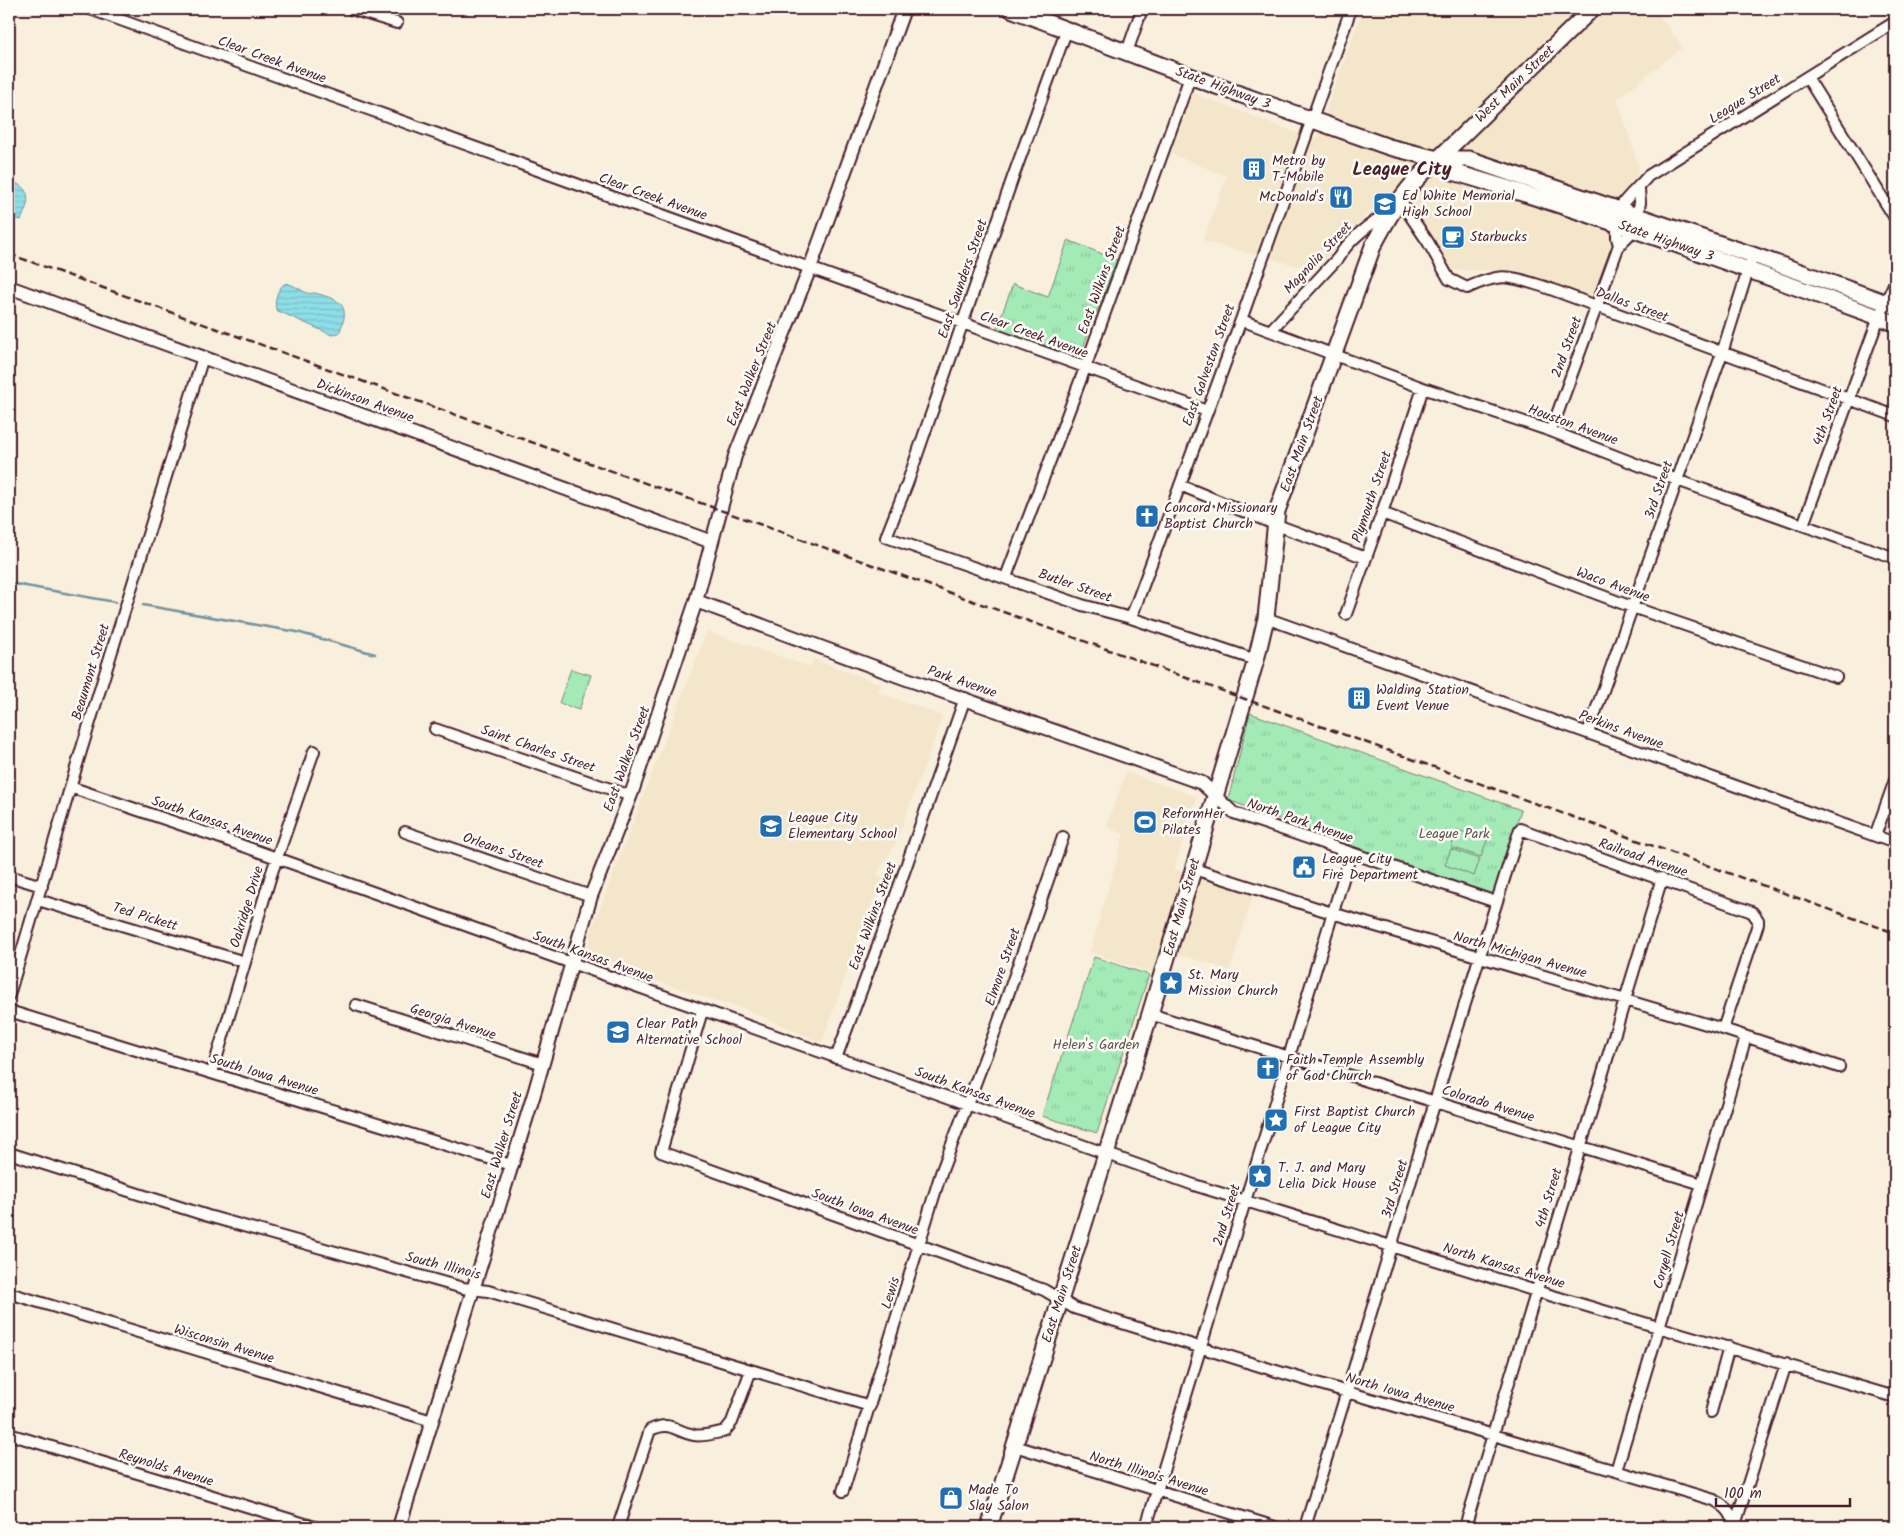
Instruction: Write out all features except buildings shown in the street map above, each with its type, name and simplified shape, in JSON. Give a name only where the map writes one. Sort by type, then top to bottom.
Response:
[{"type":"main road","name":"State Highway 3","points":[[1011,9],[1190,77],[1389,147],[1438,159],[1468,159],[1619,209],[1629,223],[1895,323]]},
{"type":"main road","name":"West Main Street","points":[[1438,159],[1592,9]]},
{"type":"main road","name":"State Highway 3","points":[[1438,159],[1453,172],[1629,223],[1754,254],[1890,304]]},
{"type":"main road","name":"East Main Street","points":[[989,1527],[1150,1014],[1256,660],[1266,618],[1274,524],[1373,246],[1395,204],[1416,178],[1438,159]]},
{"type":"street","name":"Clear Creek Avenue","points":[[90,9],[1207,411]]},
{"type":"street","points":[[351,9],[397,23]]},
{"type":"street","name":"East Walker Street","points":[[399,1527],[543,1064],[591,896],[631,796],[696,601],[735,456],[810,268],[904,9]]},
{"type":"street","points":[[1127,52],[1142,9]]},
{"type":"street","name":"East Galveston Street","points":[[1131,618],[1351,9]]},
{"type":"street","name":"League Street","points":[[1619,209],[1626,198],[1639,189],[1648,176],[1895,22]]},
{"type":"street","name":"East Saunders Street","points":[[886,537],[907,484],[1067,29]]},
{"type":"street","name":"East Wilkins Street","points":[[1006,577],[1085,368],[1190,77]]},
{"type":"street","points":[[1807,77],[1895,218]]},
{"type":"street","points":[[1629,223],[1640,203],[1639,189]]},
{"type":"street","name":"Magnolia Street","points":[[1270,331],[1338,258],[1344,248],[1395,204]]},
{"type":"street","name":"Dallas Street","points":[[1395,204],[1428,242],[1449,279],[1467,288],[1497,276],[1513,277],[1895,416]]},
{"type":"street","name":"2nd Street","points":[[1619,245],[1617,238],[1629,223]]},
{"type":"street","name":"2nd Street","points":[[1552,431],[1619,245],[1629,235],[1629,223]]},
{"type":"street","name":"3rd Street","points":[[1588,733],[1722,353],[1754,254]]},
{"type":"street","name":"4th Street","points":[[1803,525],[1879,317],[1890,304],[1895,282]]},
{"type":"street","name":"Dickinson Avenue","points":[[9,287],[712,542]]},
{"type":"street","name":"Houston Avenue","points":[[1240,320],[1423,388],[1552,431],[1677,480],[1895,558]]},
{"type":"street","name":"Beaumont Street","points":[[9,995],[70,787],[203,358]]},
{"type":"street","name":"Plymouth Street","points":[[1346,614],[1382,513],[1423,388]]},
{"type":"street","points":[[1180,485],[1274,524],[1366,558]]},
{"type":"street","name":"Waco Avenue","points":[[1382,513],[1632,608],[1836,677]]},
{"type":"street","name":"Butler Street","points":[[886,537],[1082,604],[1131,618],[1256,660]]},
{"type":"street","name":"Park Avenue","points":[[696,601],[904,678],[1202,783],[1215,795]]},
{"type":"street","name":"Perkins Avenue","points":[[1266,618],[1339,642],[1895,843]]},
{"type":"street","name":"East Wilkins Street","points":[[836,1058],[882,935],[965,698]]},
{"type":"street","name":"Saint Charles Street","points":[[435,729],[631,796]]},
{"type":"street","name":"Oakridge Drive","points":[[212,1073],[277,858],[314,751]]},
{"type":"street","points":[[1875,836],[1895,780]]},
{"type":"street","name":"South Kansas Avenue","points":[[70,787],[571,962],[702,1011],[1106,1155]]},
{"type":"street","name":"North Park Avenue","points":[[1215,795],[1234,813],[1496,902]]},
{"type":"street","name":"3rd Street","points":[[1305,1527],[1348,1392],[1478,958],[1520,829]]},
{"type":"street","name":"Railroad Avenue","points":[[1520,829],[1662,878],[1752,912],[1756,916],[1758,924],[1723,1029]]},
{"type":"street","name":"Orleans Street","points":[[405,832],[591,896]]},
{"type":"street","name":"Elmore Street","points":[[968,1105],[1063,838]]},
{"type":"street","name":"2nd Street","points":[[1146,1527],[1351,853]]},
{"type":"street","name":"North Michigan Avenue","points":[[1194,869],[1478,958],[1723,1029],[1840,1067]]},
{"type":"street","points":[[9,876],[42,886]]},
{"type":"street","name":"4th Street","points":[[1465,1527],[1623,1000],[1662,878]]},
{"type":"street","name":"Ted Pickett","points":[[38,900],[245,962]]},
{"type":"street","name":"Georgia Avenue","points":[[356,1005],[543,1064]]},
{"type":"street","name":"South Iowa Avenue","points":[[9,1011],[511,1165]]},
{"type":"street","name":"South Iowa Avenue","points":[[702,1011],[661,1152],[1044,1290],[1060,1299]]},
{"type":"street","name":"Colorado Avenue","points":[[1150,1014],[1702,1184]]},
{"type":"street","name":"Coryell Street","points":[[1616,1471],[1746,1037]]},
{"type":"street","name":"Lewis","points":[[843,1491],[941,1173],[968,1105]]},
{"type":"street","name":"South Illinois","points":[[9,1153],[208,1216],[463,1288],[473,1288],[870,1406]]},
{"type":"street","name":"North Kansas Avenue","points":[[1106,1155],[1245,1201],[1536,1291],[1895,1397]]},
{"type":"street","name":"Wisconsin Avenue","points":[[9,1293],[432,1421]]},
{"type":"street","name":"North Iowa Avenue","points":[[1060,1299],[1074,1308],[1348,1392],[1714,1500],[1726,1507],[1731,1513],[1734,1526]]},
{"type":"street","points":[[1711,1412],[1729,1347]]},
{"type":"street","points":[[1734,1526],[1786,1364]]},
{"type":"street","points":[[618,1527],[650,1430],[661,1425],[671,1425],[696,1436],[725,1431],[732,1422],[751,1370]]},
{"type":"street","name":"Reynolds Avenue","points":[[9,1434],[315,1527]]},
{"type":"street","name":"North Illinois Avenue","points":[[1015,1446],[1275,1527]]},
{"type":"shaded area","points":[[1363,9],[1654,9],[1683,47],[1617,99],[1639,167],[1593,298],[1497,270],[1450,270],[1412,209],[1388,192],[1314,270],[1203,241],[1227,176],[1171,154],[1193,93],[1315,140]]},
{"type":"shaded area","points":[[707,631],[810,667],[813,659],[881,684],[878,692],[943,716],[895,845],[877,874],[883,879],[867,914],[822,1043],[743,1008],[718,1002],[587,956],[591,931]]},
{"type":"shaded area","points":[[1126,772],[1197,797],[1174,869],[1253,894],[1230,970],[1159,948],[1152,973],[1090,952],[1124,834],[1106,827]]},
{"type":"green space","points":[[1068,240],[1117,260],[1078,360],[996,330],[1013,284],[1048,297]]},
{"type":"green space","points":[[571,669],[591,675],[579,710],[559,703]]},
{"type":"green space","name":"League Park","points":[[1250,713],[1521,810],[1492,897],[1228,800]]},
{"type":"green space","points":[[1458,830],[1487,840],[1481,857],[1451,847]]},
{"type":"green space","points":[[1451,849],[1480,859],[1474,876],[1445,865]]},
{"type":"green space","name":"Helen's Garden","points":[[1094,957],[1149,975],[1097,1133],[1042,1116]]},
{"type":"water","points":[[9,180],[17,183],[26,191],[27,206],[21,220],[9,217]]},
{"type":"water","points":[[286,283],[307,293],[315,293],[337,301],[344,309],[343,323],[339,333],[332,335],[276,310],[277,295],[280,288]]},
{"type":"waterway","points":[[9,583],[115,602]]},
{"type":"waterway","points":[[143,605],[297,632],[375,654]]},
{"type":"railway","points":[[9,254],[1895,933]]},
{"type":"place","name":"Metro by T-Mobile","points":[[1254,169]]},
{"type":"place","name":"McDonald's","points":[[1341,197]]},
{"type":"place","name":"Ed White Memorial High School","points":[[1385,204]]},
{"type":"place","name":"Starbucks","points":[[1453,237]]},
{"type":"place","name":"Concord Missionary Baptist Church","points":[[1147,516]]},
{"type":"place","name":"Walding Station Event Venue","points":[[1359,698]]},
{"type":"place","name":"ReformHer Pilates","points":[[1145,822]]},
{"type":"place","name":"League City Elementary School","points":[[771,826]]},
{"type":"place","name":"League City Fire Department","points":[[1304,867]]},
{"type":"place","name":"St. Mary Mission Church","points":[[1171,983]]},
{"type":"place","name":"Clear Path Alternative School","points":[[618,1032]]},
{"type":"place","name":"Faith Temple Assembly of God Church","points":[[1268,1068]]},
{"type":"place","name":"First Baptist Church of League City","points":[[1276,1120]]},
{"type":"place","name":"T. J. and Mary Lelia Dick House","points":[[1260,1176]]},
{"type":"place","name":"Made To Slay Salon","points":[[951,1498]]},
{"type":"district","name":"League City","points":[[1402,170]]}]
